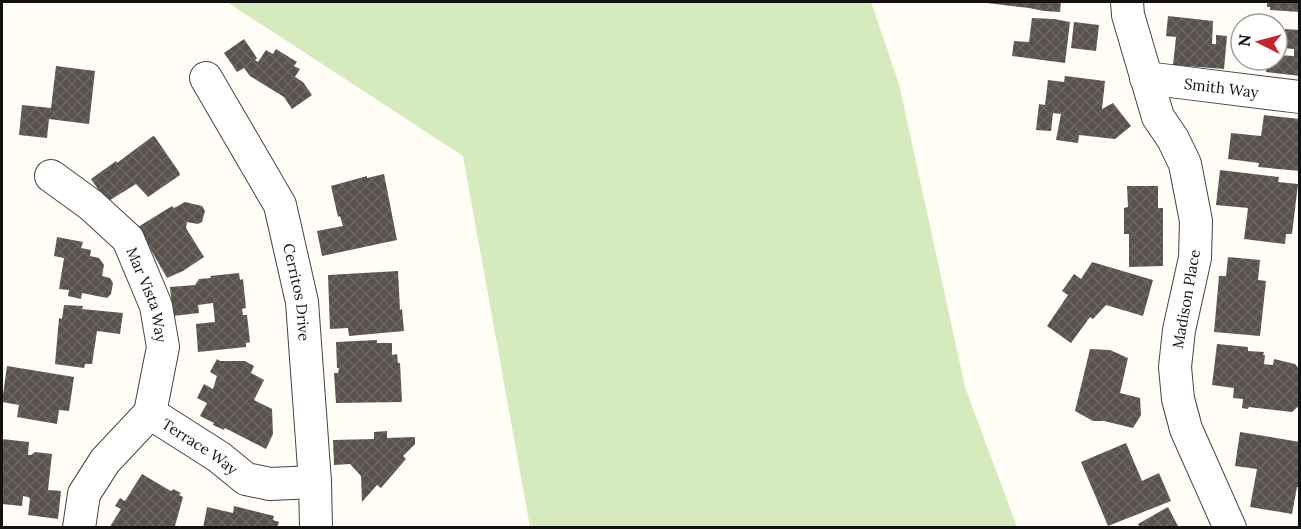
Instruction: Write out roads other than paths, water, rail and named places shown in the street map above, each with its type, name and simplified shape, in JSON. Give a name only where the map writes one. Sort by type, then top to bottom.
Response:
[{"type":"street","name":"Madison Place","points":[[1127,2],[1128,15],[1158,117],[1185,164],[1196,221],[1195,258],[1179,330],[1175,367],[1178,399],[1186,429],[1230,528]]},
{"type":"street","name":"Cerritos Drive","points":[[206,78],[280,205],[303,302],[316,528]]},
{"type":"street","name":"Smith Way","points":[[1146,78],[1299,97]]},
{"type":"street","name":"Mar Vista Way","points":[[51,176],[91,205],[128,238],[156,306],[163,347],[150,413]]},
{"type":"street","name":"Terrace Way","points":[[79,528],[84,494],[105,461],[150,413],[219,457],[246,479],[270,484],[315,482]]}]
